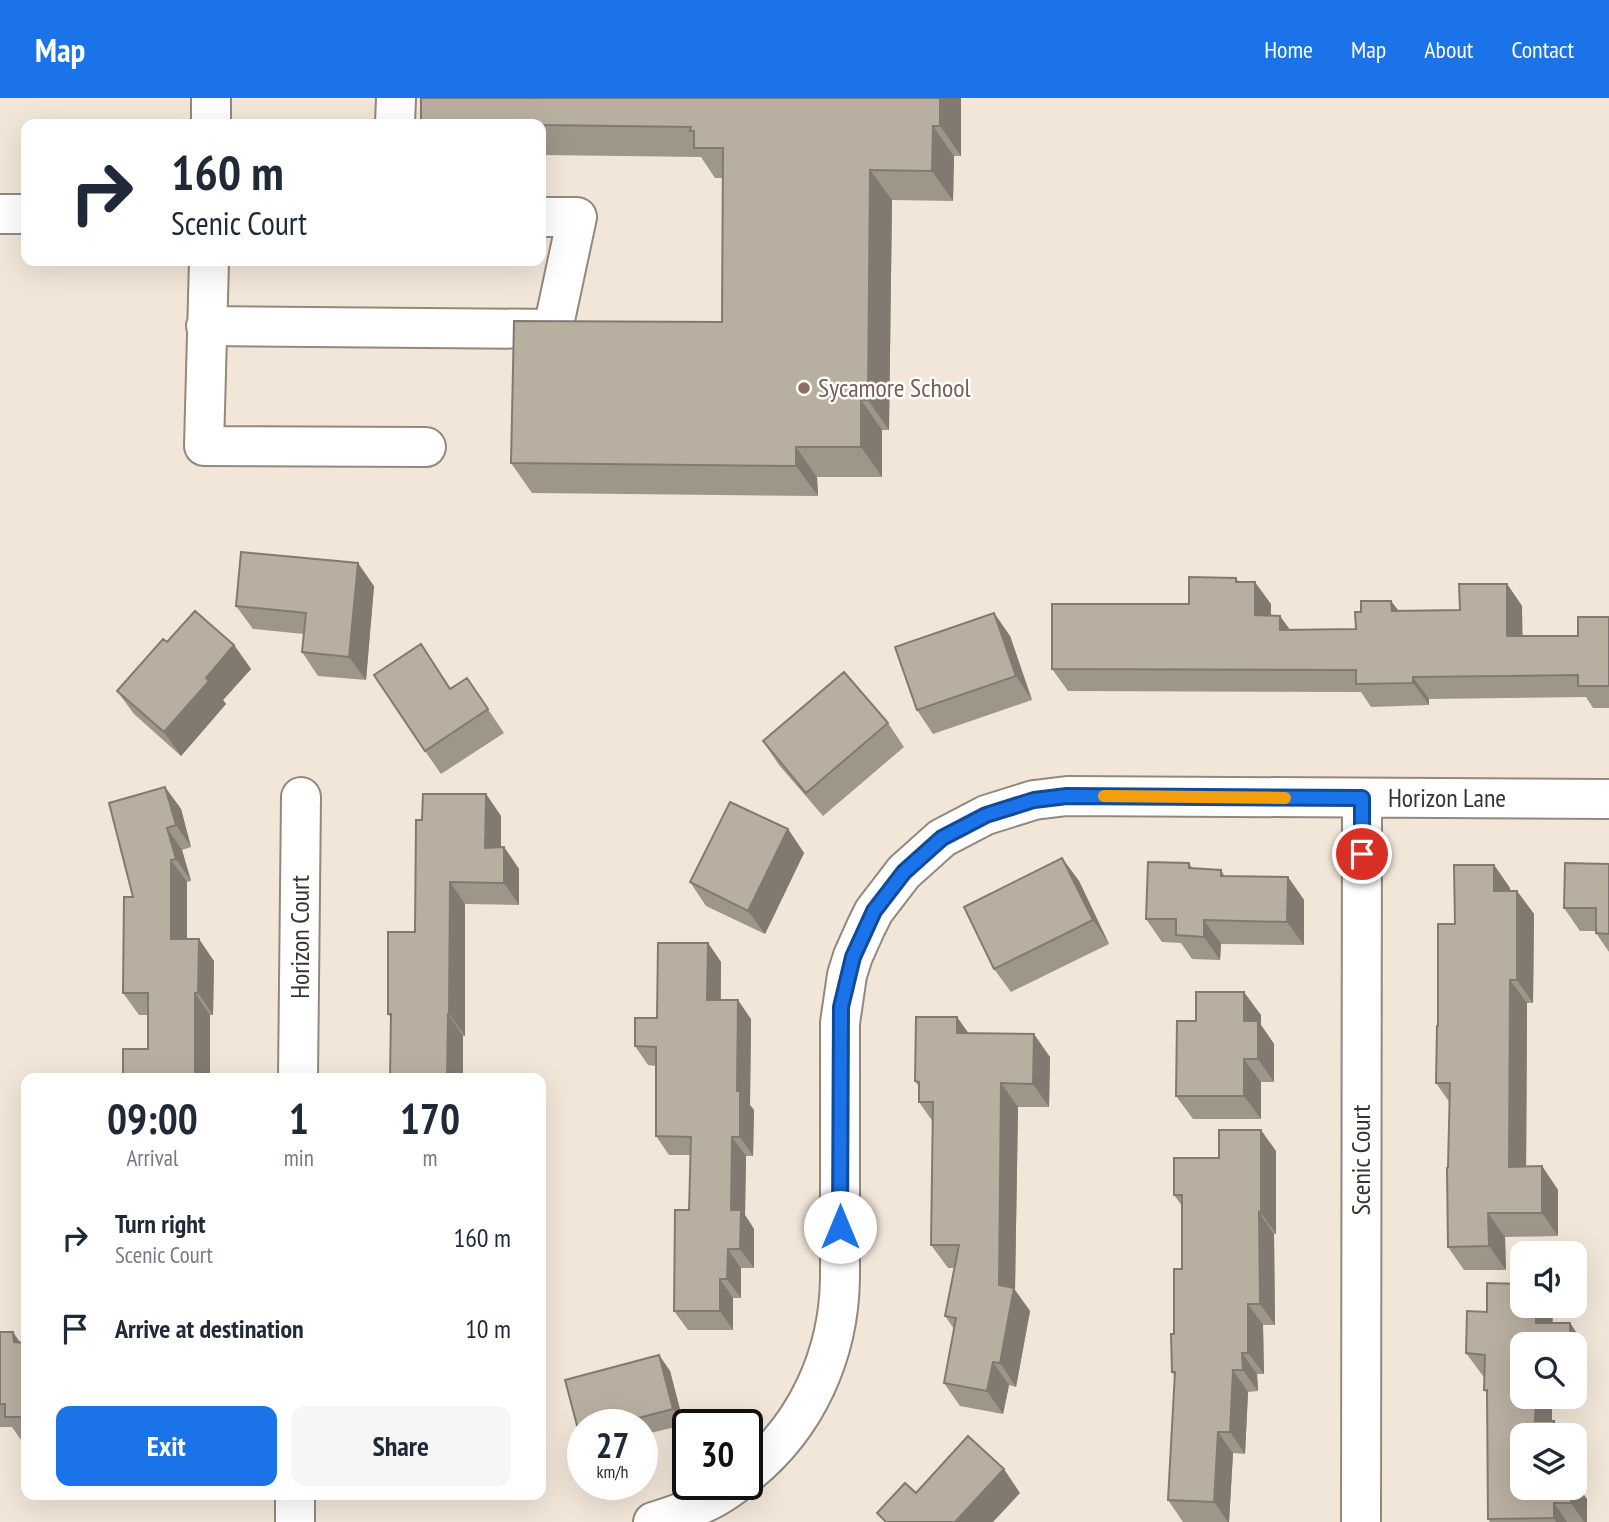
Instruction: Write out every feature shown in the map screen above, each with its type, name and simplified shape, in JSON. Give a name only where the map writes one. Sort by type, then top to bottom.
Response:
[{"type":"street","points":[[211,98],[211,119]]},
{"type":"street","points":[[396,98],[396,119]]},
{"type":"street","points":[[0,214],[21,214]]},
{"type":"street","points":[[206,326],[553,329],[577,217],[546,217]]},
{"type":"street","points":[[209,266],[204,446],[426,447]]},
{"type":"street","name":"Horizon Lane","points":[[763,1461],[807,1406],[821,1377],[834,1337],[840,1297],[841,1007],[853,957],[883,898],[904,872],[942,838],[986,815],[1034,800],[1067,796],[1609,799]]},
{"type":"street","name":"Horizon Court","points":[[298,1073],[301,797]]},
{"type":"street","name":"Scenic Court","points":[[1361,1522],[1362,798]]},
{"type":"street","points":[[295,1500],[295,1522]]},
{"type":"street","points":[[653,1522],[685,1512],[707,1500]]},
{"type":"building","points":[[421,98],[940,98],[940,126],[933,126],[932,171],[870,170],[868,400],[861,400],[861,447],[796,447],[796,466],[511,463],[514,321],[722,322],[723,148],[694,148],[694,131],[690,131],[691,127],[546,125],[546,119],[421,119]]},
{"type":"building","points":[[241,552],[358,563],[349,657],[302,652],[306,613],[236,606]]},
{"type":"building","points":[[1189,577],[1236,578],[1236,582],[1255,582],[1255,615],[1280,616],[1280,630],[1356,629],[1355,612],[1361,612],[1361,601],[1391,601],[1392,611],[1460,610],[1459,584],[1507,584],[1507,636],[1578,636],[1578,617],[1609,617],[1609,686],[1578,686],[1578,675],[1413,677],[1413,683],[1356,684],[1356,670],[1052,669],[1052,604],[1189,604]]},
{"type":"building","points":[[195,611],[234,645],[206,678],[209,681],[164,732],[117,691],[163,639],[167,642]]},
{"type":"building","points":[[994,613],[1016,676],[917,710],[895,647]]},
{"type":"building","points":[[421,644],[450,689],[467,678],[488,709],[425,751],[374,675]]},
{"type":"building","points":[[844,672],[888,723],[806,793],[763,741]]},
{"type":"building","points":[[165,787],[176,825],[167,828],[176,859],[171,860],[171,939],[199,939],[198,993],[195,993],[195,1073],[123,1073],[123,1049],[148,1049],[148,993],[123,993],[124,897],[133,897],[109,803]]},
{"type":"building","points":[[423,794],[486,794],[485,848],[504,847],[504,883],[450,882],[447,1073],[390,1073],[388,932],[415,932],[416,820],[422,820]]},
{"type":"building","points":[[730,802],[788,829],[748,911],[690,882]]},
{"type":"building","points":[[1062,858],[1093,920],[994,969],[964,907]]},
{"type":"building","points":[[1148,862],[1189,863],[1189,868],[1221,870],[1221,876],[1288,877],[1287,922],[1204,920],[1204,937],[1176,935],[1176,919],[1146,919]]},
{"type":"building","points":[[1565,863],[1609,864],[1609,934],[1596,933],[1596,908],[1564,908]]},
{"type":"building","points":[[1454,865],[1494,865],[1494,891],[1517,891],[1517,980],[1510,980],[1509,1167],[1542,1166],[1542,1213],[1488,1213],[1489,1246],[1448,1247],[1450,1083],[1436,1083],[1438,924],[1455,924]]},
{"type":"building","points":[[658,943],[708,943],[707,1000],[738,1000],[737,1091],[740,1091],[740,1137],[732,1137],[731,1210],[741,1210],[740,1249],[728,1249],[727,1279],[720,1279],[720,1311],[674,1311],[675,1210],[689,1210],[691,1137],[656,1136],[656,1047],[635,1046],[635,1018],[657,1018]]},
{"type":"building","points":[[1196,992],[1244,992],[1244,1021],[1258,1021],[1258,1059],[1244,1059],[1244,1096],[1176,1096],[1177,1021],[1196,1021]]},
{"type":"building","points":[[916,1017],[957,1017],[957,1033],[1034,1034],[1033,1084],[1001,1083],[999,1285],[1014,1288],[1000,1363],[993,1362],[987,1391],[944,1383],[956,1318],[945,1316],[959,1245],[931,1245],[933,1102],[919,1102],[919,1082],[915,1081]]},
{"type":"building","points":[[1219,1130],[1261,1130],[1260,1304],[1248,1304],[1248,1353],[1242,1353],[1243,1370],[1233,1370],[1230,1432],[1218,1432],[1214,1502],[1168,1500],[1175,1372],[1172,1372],[1171,1334],[1174,1334],[1174,1269],[1182,1269],[1182,1195],[1174,1195],[1174,1158],[1219,1158]]},
{"type":"building","points":[[1487,1283],[1510,1284],[1510,1318],[1536,1318],[1536,1323],[1570,1323],[1570,1332],[1510,1332],[1510,1409],[1535,1409],[1535,1421],[1554,1423],[1510,1423],[1510,1500],[1571,1500],[1571,1503],[1554,1503],[1554,1518],[1488,1519],[1485,1355],[1466,1353],[1467,1311],[1487,1312]]},
{"type":"building","points":[[0,1332],[13,1332],[14,1342],[21,1343],[21,1417],[5,1417],[5,1404],[0,1404]]},
{"type":"building","points":[[659,1355],[673,1409],[658,1413],[658,1409],[573,1409],[565,1380]]},
{"type":"building","points":[[968,1436],[1004,1469],[955,1522],[886,1522],[877,1513],[905,1483],[916,1493]]},
{"type":"slow traffic","points":[[1104,796],[1285,798]]},
{"type":"place","name":"Sycamore School","points":[[804,388]]},
{"type":"route","points":[[840,1227],[840,1023],[847,975],[866,927],[883,898],[904,872],[942,838],[986,815],[1034,800],[1067,796],[1362,798],[1362,854]]}]
